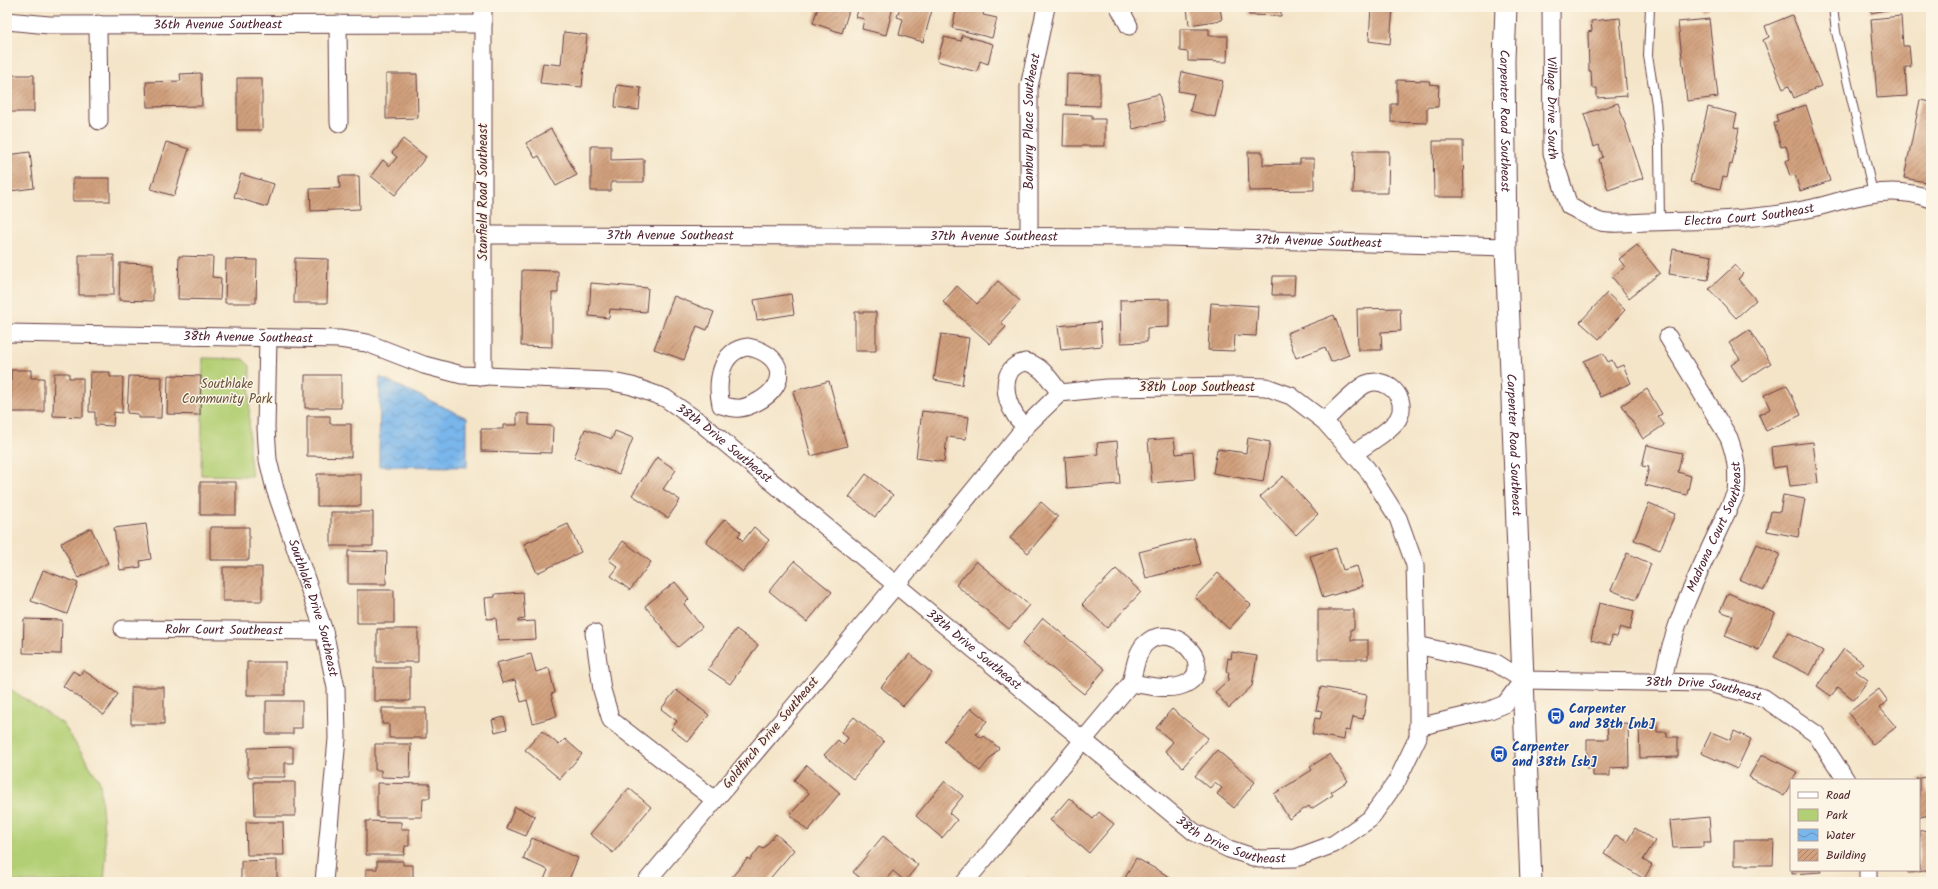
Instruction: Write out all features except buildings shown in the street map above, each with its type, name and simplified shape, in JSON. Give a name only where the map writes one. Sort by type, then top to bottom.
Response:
[{"type":"street","name":"Banbury Place Southeast","points":[[1029,236],[1029,87],[1046,7]]},
{"type":"street","points":[[1119,7],[1129,26]]},
{"type":"street","name":"Carpenter Road Southeast","points":[[1506,7],[1504,60],[1506,247],[1531,882]]},
{"type":"street","name":"Village Drive South","points":[[1551,7],[1552,153],[1569,206]]},
{"type":"street","name":"36th Avenue Southeast","points":[[7,21],[49,25],[338,24],[483,15]]},
{"type":"street","name":"Stanfield Road Southeast","points":[[483,15],[483,377]]},
{"type":"street","points":[[98,24],[99,121]]},
{"type":"street","points":[[338,24],[339,122]]},
{"type":"street","name":"Electra Court Southeast","points":[[1569,206],[1601,222],[1660,222],[1709,221],[1767,216],[1813,207],[1860,194],[1893,192],[1919,194],[1931,199]]},
{"type":"street","name":"37th Avenue Southeast","points":[[482,235],[1166,237],[1506,247]]},
{"type":"street","name":"38th Avenue Southeast","points":[[7,333],[354,341],[383,348],[443,371],[483,377]]},
{"type":"street","name":"Madrona Court Southeast","points":[[1663,681],[1666,660],[1675,629],[1736,492],[1738,473],[1736,455],[1729,438],[1668,337]]},
{"type":"street","name":"Southlake Drive Southeast","points":[[268,338],[266,428],[268,460],[275,489],[324,631],[333,669],[338,714],[324,882]]},
{"type":"street","points":[[896,585],[1026,426],[1060,393],[1036,366],[1025,362],[1014,367],[1006,380],[1007,397],[1015,416],[1026,426]]},
{"type":"street","name":"38th Drive Southeast","points":[[483,377],[608,381],[632,386],[664,398],[701,423],[1194,832],[1228,849],[1259,859],[1296,858],[1334,844],[1370,819],[1397,781],[1418,737],[1417,645]]},
{"type":"street","points":[[1324,421],[1365,385],[1375,382],[1385,384],[1394,389],[1399,398],[1401,408],[1398,418],[1392,426],[1355,453]]},
{"type":"street","name":"38th Loop Southeast","points":[[1060,393],[1107,388],[1239,386],[1266,388],[1291,396],[1324,421],[1355,453],[1398,518],[1415,565],[1417,645]]},
{"type":"street","points":[[701,423],[721,405]]},
{"type":"street","name":"Goldfinch Drive Southeast","points":[[646,882],[896,585]]},
{"type":"street","name":"Rohr Court Southeast","points":[[123,629],[324,631]]},
{"type":"street","points":[[594,633],[602,690],[611,720],[715,800]]},
{"type":"street","points":[[1417,645],[1496,663],[1523,680],[1506,704],[1486,711],[1418,727]]},
{"type":"street","name":"38th Drive Southeast","points":[[1523,680],[1663,681],[1709,683],[1764,698],[1816,734],[1845,779]]},
{"type":"street","points":[[965,882],[1131,683]]},
{"type":"street","points":[[1868,871],[1868,882]]},
{"type":"lane","points":[[1650,7],[1648,56],[1656,104],[1659,145],[1660,222]]},
{"type":"lane","points":[[1833,7],[1836,32],[1873,193]]},
{"type":"green space","name":"Southlake Community Park","points":[[203,358],[243,359],[250,366],[249,451],[252,476],[201,475]]},
{"type":"green space","points":[[7,687],[63,724],[100,782],[106,857],[104,882],[7,882]]},
{"type":"water","points":[[380,377],[467,418],[467,467],[379,466]]},
{"type":"place","name":"Carpenter and 38th [nb]","points":[[1556,716]]},
{"type":"place","name":"Carpenter and 38th [sb]","points":[[1499,754]]}]
